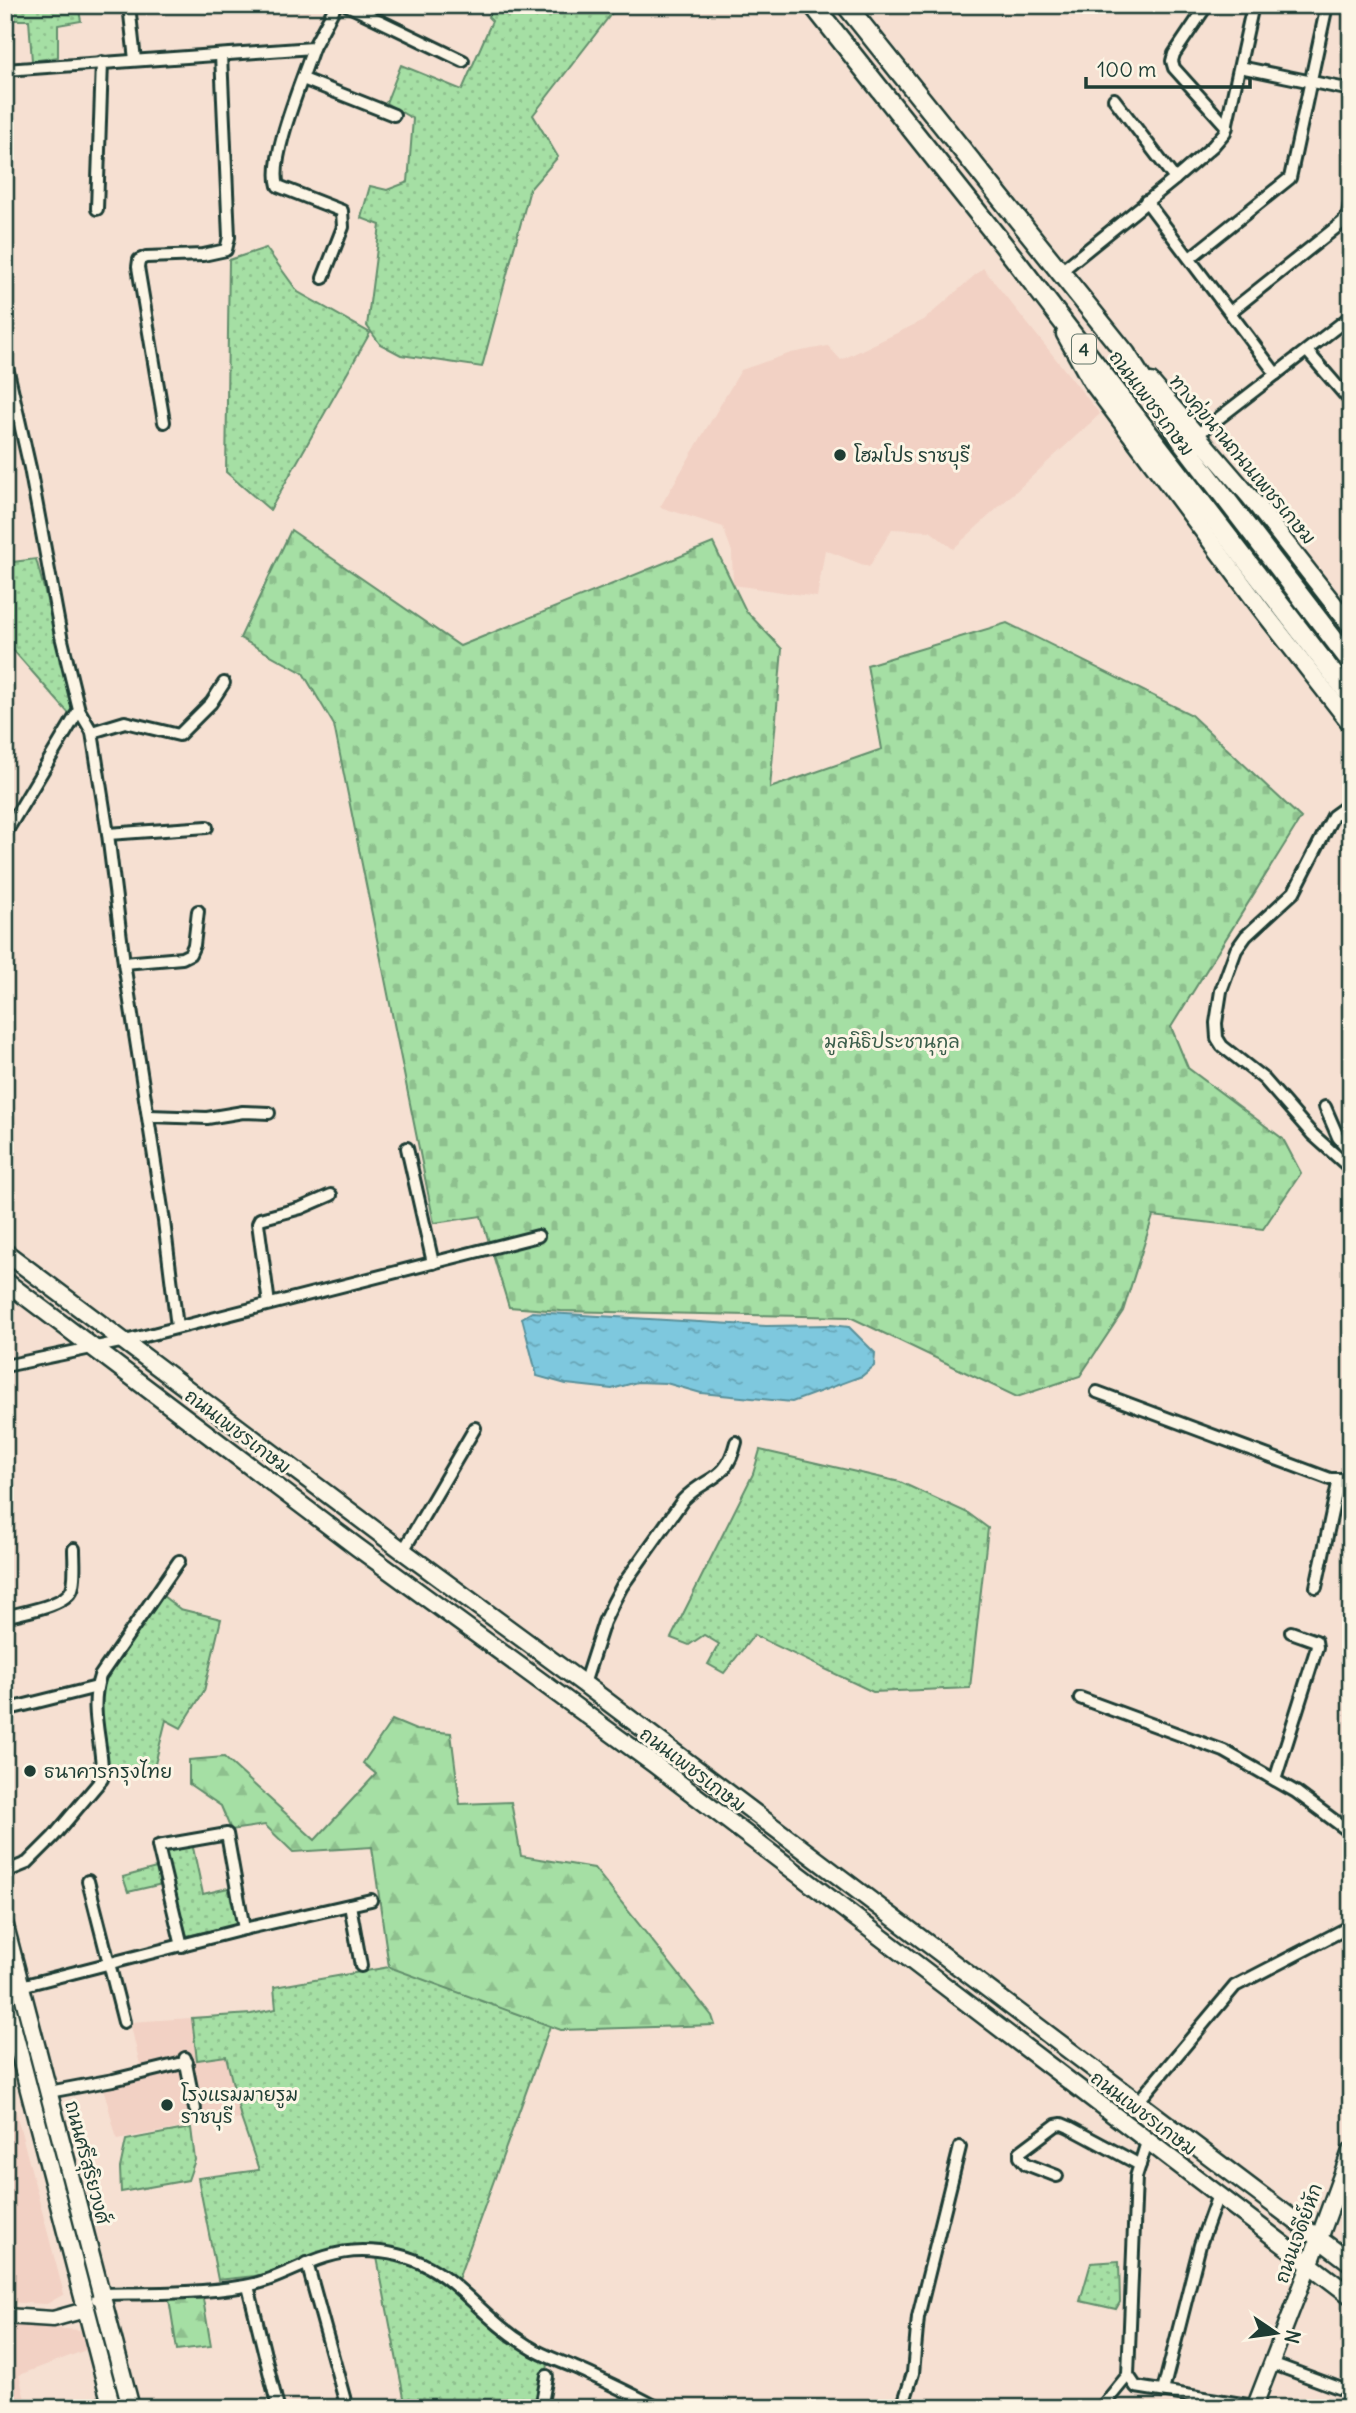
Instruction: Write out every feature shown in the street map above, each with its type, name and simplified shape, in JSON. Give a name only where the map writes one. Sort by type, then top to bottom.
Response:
[{"type":"highway","name":"ถนนเพชรเกษม","points":[[813,5],[1043,295],[1351,697]]},
{"type":"highway","name":"ถนนเพชรเกษม","points":[[846,5],[1126,354],[1183,443],[1351,662]]},
{"type":"main road","name":"4","points":[[1043,295],[1091,381],[1351,724]]},
{"type":"main road","name":"ทางคู่ขนานถนนเพชรเกษม","points":[[1126,354],[1250,496],[1351,626]]},
{"type":"main road","name":"ถนนเพชรเกษม","points":[[5,1252],[584,1684],[1351,2263]]},
{"type":"main road","name":"ถนนเพชรเกษม","points":[[5,1282],[367,1555],[640,1754],[1351,2296]]},
{"type":"main road","points":[[640,1754],[653,1737]]},
{"type":"main road","name":"ถนนศรีสุริยวงศ์","points":[[5,1926],[13,1988],[49,2092],[131,2408]]},
{"type":"main road","name":"ถนนศรีสุริยวงศ์","points":[[5,1998],[112,2408]]},
{"type":"main road","name":"ถนนเจดีย์หัก","points":[[1309,2266],[1351,2151]]},
{"type":"street","points":[[129,5],[135,60]]},
{"type":"street","points":[[323,278],[342,227],[342,211],[278,186],[276,180],[277,160],[313,48],[336,5]]},
{"type":"street","points":[[347,5],[463,61]]},
{"type":"street","points":[[1207,5],[1172,61],[1174,68],[1227,127]]},
{"type":"street","points":[[1060,272],[1175,179],[1213,146],[1227,127],[1253,5]]},
{"type":"street","points":[[1190,258],[1290,178],[1326,5]]},
{"type":"street","points":[[5,70],[313,48]]},
{"type":"street","points":[[164,422],[139,260],[146,257],[203,255],[226,250],[229,237],[221,55]]},
{"type":"street","points":[[97,209],[102,62]]},
{"type":"street","points":[[1240,67],[1351,90]]},
{"type":"street","points":[[303,79],[394,115]]},
{"type":"street","points":[[1114,99],[1175,179]]},
{"type":"street","points":[[1230,312],[1343,222],[1348,214],[1351,198]]},
{"type":"street","points":[[1146,201],[1276,374]]},
{"type":"street","points":[[1197,435],[1351,316]]},
{"type":"street","points":[[1307,351],[1351,402]]},
{"type":"street","points":[[5,358],[30,468],[61,636],[79,710],[92,732],[124,963],[149,1116],[177,1327]]},
{"type":"street","points":[[92,732],[125,722],[179,735],[211,703],[224,683]]},
{"type":"street","points":[[5,834],[79,710]]},
{"type":"street","points":[[1351,803],[1333,816],[1294,892],[1246,936],[1236,950],[1221,991],[1216,1023],[1217,1038],[1222,1046],[1264,1079],[1312,1134],[1351,1169]]},
{"type":"street","points":[[108,834],[207,827]]},
{"type":"street","points":[[124,963],[182,958],[190,954],[194,945],[198,911]]},
{"type":"street","points":[[1325,1107],[1338,1137],[1351,1153]]},
{"type":"street","points":[[149,1116],[207,1118],[243,1112],[269,1113]]},
{"type":"street","points":[[407,1148],[433,1263]]},
{"type":"street","points":[[269,1304],[258,1223],[260,1219],[301,1208],[331,1195]]},
{"type":"street","points":[[5,1366],[125,1341],[538,1237]]},
{"type":"street","points":[[1097,1392],[1330,1479],[1345,1479],[1316,1587]]},
{"type":"street","points":[[403,1551],[475,1428]]},
{"type":"street","points":[[584,1684],[604,1622],[622,1586],[683,1500],[727,1467],[736,1442]]},
{"type":"street","points":[[5,1617],[59,1602],[70,1593],[74,1585],[74,1549]]},
{"type":"street","points":[[5,1872],[27,1863],[102,1779],[96,1726],[97,1687],[100,1676],[179,1561]]},
{"type":"street","points":[[1275,1780],[1317,1647],[1315,1641],[1291,1632]]},
{"type":"street","points":[[5,1710],[97,1687]]},
{"type":"street","points":[[1080,1698],[1224,1751],[1296,1792],[1351,1833]]},
{"type":"street","points":[[182,1946],[158,1846],[227,1834],[244,1929]]},
{"type":"street","points":[[88,1881],[124,2022]]},
{"type":"street","points":[[13,1988],[244,1929],[371,1900]]},
{"type":"street","points":[[350,1905],[361,1966]]},
{"type":"street","points":[[1137,2103],[1235,1986],[1351,1926]]},
{"type":"street","points":[[49,2092],[119,2081],[186,2060],[195,2109]]},
{"type":"street","points":[[1057,2176],[1026,2164],[1020,2157],[1020,2152],[1056,2125],[1062,2124],[1140,2165]]},
{"type":"street","points":[[1147,2142],[1136,2177],[1128,2375],[1136,2387],[1254,2407]]},
{"type":"street","points":[[902,2408],[913,2372],[918,2317],[960,2147]]},
{"type":"street","points":[[1163,2391],[1200,2245],[1218,2195]]},
{"type":"street","points":[[5,2316],[53,2319],[85,2311],[102,2294],[181,2292],[248,2286],[329,2254],[347,2251],[386,2253],[417,2260],[441,2273],[513,2337],[531,2348],[643,2404],[658,2408]]},
{"type":"street","points":[[307,2263],[347,2408]]},
{"type":"street","name":"ถนนเจดีย์หัก","points":[[1254,2407],[1309,2266]]},
{"type":"street","points":[[248,2286],[278,2408]]},
{"type":"street","points":[[1271,2363],[1339,2388]]},
{"type":"street","points":[[1101,2408],[1128,2375]]},
{"type":"street","points":[[541,2408],[547,2376]]},
{"type":"shaded area","points":[[983,268],[1100,414],[953,549],[930,531],[892,529],[869,567],[825,550],[817,597],[733,585],[732,552],[723,527],[660,507],[741,370],[791,353],[828,346],[841,360],[924,320]]},
{"type":"shaded area","name":"โรงแรมมายรูม ราชบุรี","points":[[221,2016],[241,2118],[117,2139],[101,2080],[141,2069],[130,2022]]},
{"type":"shaded area","points":[[5,2071],[64,2294],[47,2304],[5,2302]]},
{"type":"shaded area","points":[[5,2325],[80,2330],[86,2350],[19,2375],[27,2408],[5,2408]]},
{"type":"green space","points":[[5,5],[78,5],[81,21],[58,25],[58,57],[32,61],[29,20],[5,20]]},
{"type":"green space","points":[[492,5],[618,5],[533,115],[558,157],[530,189],[482,367],[401,355],[380,344],[367,326],[380,225],[361,218],[370,186],[387,190],[408,182],[413,119],[386,103],[401,65],[462,90],[492,21],[488,17]]},
{"type":"green space","points":[[266,248],[298,292],[370,333],[270,510],[226,472],[229,260]]},
{"type":"green space","name":"มูลนิธิประชานุกูล","points":[[291,530],[460,646],[713,543],[746,611],[782,649],[770,788],[882,749],[867,665],[1007,623],[1190,714],[1301,818],[1171,1027],[1188,1068],[1283,1139],[1301,1173],[1263,1229],[1153,1216],[1123,1311],[1080,1376],[1017,1397],[850,1317],[561,1311],[509,1307],[481,1216],[434,1223],[334,725],[303,673],[240,638]]},
{"type":"green space","points":[[36,559],[76,708],[71,716],[7,643],[5,644],[5,563]]},
{"type":"green space","points":[[760,1450],[900,1482],[968,1513],[988,1528],[970,1688],[873,1692],[754,1635],[724,1673],[708,1664],[719,1644],[704,1635],[689,1645],[671,1638],[753,1474]]},
{"type":"green space","points":[[159,1593],[180,1609],[221,1619],[204,1691],[181,1728],[166,1720],[152,1776],[129,1772],[102,1774],[96,1725],[100,1676]]},
{"type":"green space","points":[[392,1720],[416,1730],[451,1733],[460,1804],[511,1802],[521,1856],[594,1868],[712,2016],[715,2025],[561,2030],[389,1967],[372,1847],[293,1852],[265,1825],[231,1830],[221,1806],[189,1784],[189,1760],[224,1757],[315,1840],[376,1774],[363,1763]]},
{"type":"green space","points":[[192,1843],[203,1894],[228,1888],[237,1921],[235,1925],[187,1936],[163,1849]]},
{"type":"green space","points":[[156,1868],[162,1884],[128,1892],[123,1877]]},
{"type":"green space","points":[[447,1922],[550,2026],[456,2285],[548,2360],[540,2408],[406,2408],[375,2247],[255,2276],[218,2280],[198,2178],[259,2170],[241,2118],[226,2056],[197,2060],[192,2018],[251,2014],[276,2009],[274,1987],[389,1967]]},
{"type":"green space","points":[[191,2128],[195,2160],[188,2180],[121,2192],[120,2168],[126,2140]]},
{"type":"green space","points":[[1119,2261],[1120,2302],[1116,2309],[1080,2301],[1091,2263]]},
{"type":"green space","points":[[169,2299],[203,2299],[211,2346],[177,2350]]},
{"type":"water","points":[[532,1312],[766,1326],[849,1327],[875,1353],[874,1366],[862,1376],[792,1402],[701,1393],[666,1383],[637,1382],[612,1389],[566,1384],[537,1376],[522,1318]]},
{"type":"place","name":"โฮมโปร ราชบุรี","points":[[840,455]]},
{"type":"place","name":"ธนาคารกรุงไทย","points":[[30,1771]]},
{"type":"place","name":"โรงแรมมายรูม ราชบุรี","points":[[167,2105]]}]
